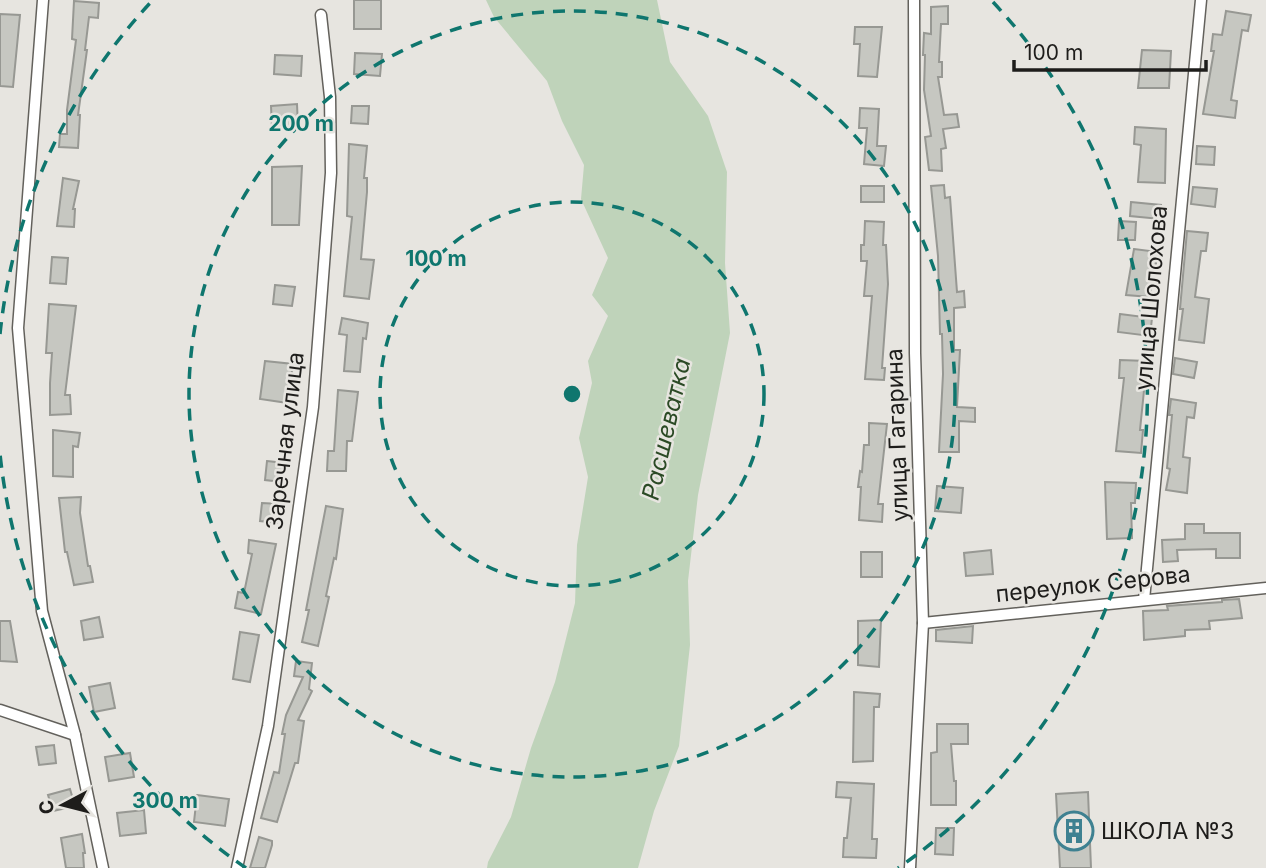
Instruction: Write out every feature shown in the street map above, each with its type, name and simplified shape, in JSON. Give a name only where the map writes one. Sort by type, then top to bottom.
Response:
[{"type":"street","points":[[43,0],[18,328],[42,611],[75,734],[103,868]]},
{"type":"street","name":"улица Гагарина","points":[[910,868],[923,622],[915,353],[915,0]]},
{"type":"street","name":"улица Шолохова","points":[[1144,600],[1200,0]]},
{"type":"street","name":"Заречная улица","points":[[237,868],[268,726],[313,407],[331,173],[330,97],[321,15]]},
{"type":"street","name":"переулок Серова","points":[[923,622],[1266,587]]},
{"type":"street","points":[[0,710],[75,734]]},
{"type":"water","name":"Расшеватка","points":[[486,0],[657,0],[670,62],[708,116],[727,172],[725,263],[730,333],[698,495],[688,581],[690,645],[679,746],[654,811],[638,868],[487,868],[511,817],[531,748],[555,682],[575,603],[577,545],[588,477],[579,438],[592,383],[588,361],[608,316],[592,295],[608,258],[581,199],[584,165],[562,121],[547,81],[494,17]]},
{"type":"building","points":[[354,0],[381,0],[381,29],[354,29]]},
{"type":"building","points":[[74,1],[99,3],[98,18],[89,17],[78,115],[78,148],[59,147],[60,134],[67,134],[67,110],[76,40],[72,39]]},
{"type":"building","points":[[948,6],[948,24],[941,24],[939,62],[942,62],[942,77],[938,77],[944,115],[957,114],[959,127],[943,129],[946,148],[941,149],[942,171],[929,170],[925,137],[931,136],[924,90],[923,55],[924,33],[931,34],[931,7]]},
{"type":"building","points":[[1226,11],[1251,15],[1248,31],[1242,30],[1231,100],[1237,101],[1235,118],[1203,114],[1214,51],[1211,51],[1213,34],[1222,35]]},
{"type":"building","points":[[0,14],[20,15],[13,87],[0,86]]},
{"type":"building","points":[[855,27],[882,27],[877,77],[858,76],[860,44],[854,44]]},
{"type":"building","points":[[1142,50],[1171,51],[1169,88],[1138,88]]},
{"type":"building","points":[[355,53],[382,54],[380,76],[354,74]]},
{"type":"building","points":[[275,55],[302,56],[301,76],[274,74]]},
{"type":"building","points":[[297,104],[298,127],[272,128],[271,106]]},
{"type":"building","points":[[352,106],[369,106],[368,124],[351,123]]},
{"type":"building","points":[[860,108],[879,109],[877,146],[886,146],[884,166],[864,164],[867,128],[859,128]]},
{"type":"building","points":[[1135,127],[1166,129],[1165,183],[1138,182],[1141,145],[1134,144]]},
{"type":"building","points":[[349,144],[367,146],[364,178],[367,178],[367,192],[361,259],[374,260],[369,299],[344,296],[352,217],[347,216]]},
{"type":"building","points":[[1197,146],[1215,147],[1214,165],[1196,164]]},
{"type":"building","points":[[302,166],[299,225],[272,225],[272,167]]},
{"type":"building","points":[[63,178],[79,181],[73,209],[74,227],[57,226]]},
{"type":"building","points":[[944,185],[945,198],[950,197],[957,292],[964,291],[965,307],[954,308],[954,350],[960,350],[957,407],[975,408],[975,422],[959,421],[959,452],[939,452],[942,334],[931,186]]},
{"type":"building","points":[[861,186],[884,186],[884,202],[861,202]]},
{"type":"building","points":[[1193,187],[1217,189],[1215,207],[1191,204]]},
{"type":"building","points":[[1131,202],[1161,205],[1160,219],[1130,216]]},
{"type":"building","points":[[865,221],[884,222],[883,245],[886,245],[888,284],[882,368],[885,368],[884,380],[865,379],[872,296],[864,296],[867,261],[861,261],[861,245],[864,245]]},
{"type":"building","points":[[1119,221],[1136,222],[1135,240],[1118,240]]},
{"type":"building","points":[[1187,231],[1208,233],[1206,251],[1201,251],[1195,297],[1209,299],[1204,343],[1179,340]]},
{"type":"building","points":[[1134,249],[1158,252],[1150,297],[1126,295]]},
{"type":"building","points":[[52,257],[68,258],[66,284],[50,283]]},
{"type":"building","points":[[275,285],[295,287],[292,306],[273,304]]},
{"type":"building","points":[[49,304],[76,306],[65,395],[70,395],[71,414],[50,415],[52,353],[46,353]]},
{"type":"building","points":[[1120,314],[1152,318],[1150,336],[1118,332]]},
{"type":"building","points":[[342,318],[368,323],[366,339],[363,338],[360,372],[344,371],[347,335],[339,334]]},
{"type":"building","points":[[1175,358],[1197,362],[1194,378],[1173,374]]},
{"type":"building","points":[[1120,360],[1147,361],[1140,430],[1143,430],[1141,453],[1116,451],[1124,378],[1119,378]]},
{"type":"building","points":[[265,361],[293,364],[288,403],[260,399]]},
{"type":"building","points":[[338,390],[358,392],[352,441],[347,441],[346,471],[327,471],[328,451],[334,451]]},
{"type":"building","points":[[1171,399],[1196,403],[1194,418],[1187,417],[1183,457],[1190,458],[1187,493],[1166,490],[1170,469],[1167,468]]},
{"type":"building","points":[[869,423],[887,424],[878,504],[883,504],[882,522],[859,520],[861,487],[858,487],[864,445],[869,445]]},
{"type":"building","points":[[53,430],[80,433],[78,447],[73,446],[73,477],[53,476]]},
{"type":"building","points":[[267,461],[284,463],[282,482],[265,480]]},
{"type":"building","points":[[1105,482],[1136,483],[1135,503],[1131,503],[1132,538],[1107,539]]},
{"type":"building","points":[[937,486],[963,488],[961,513],[935,511]]},
{"type":"building","points":[[81,497],[80,513],[93,582],[74,585],[65,552],[59,498]]},
{"type":"building","points":[[262,503],[279,504],[277,523],[260,521]]},
{"type":"building","points":[[326,506],[343,509],[318,646],[302,642]]},
{"type":"building","points":[[1185,524],[1204,524],[1204,533],[1240,533],[1240,558],[1216,558],[1216,549],[1177,550],[1178,561],[1163,562],[1162,540],[1185,539]]},
{"type":"building","points":[[249,540],[276,544],[261,614],[235,608],[238,592],[244,593],[252,554],[248,553]]},
{"type":"building","points":[[991,550],[993,574],[966,576],[964,553]]},
{"type":"building","points":[[861,552],[882,552],[882,577],[861,577]]},
{"type":"building","points":[[1239,599],[1242,618],[1209,621],[1210,629],[1185,630],[1185,636],[1144,640],[1143,611],[1168,610],[1167,606]]},
{"type":"building","points":[[99,617],[103,637],[84,640],[81,621]]},
{"type":"building","points":[[881,620],[879,667],[858,665],[858,621]]},
{"type":"building","points":[[0,621],[10,621],[17,662],[0,661]]},
{"type":"building","points":[[973,626],[972,643],[936,641],[936,630]]},
{"type":"building","points":[[240,632],[259,635],[250,682],[233,679]]},
{"type":"building","points":[[296,661],[312,663],[309,689],[312,691],[298,720],[304,721],[298,763],[295,763],[277,822],[261,818],[274,772],[279,773],[286,715],[303,677],[294,676]]},
{"type":"building","points":[[110,683],[115,708],[94,712],[89,687]]},
{"type":"building","points":[[854,692],[880,694],[879,707],[874,707],[873,761],[853,762]]},
{"type":"building","points":[[937,724],[968,724],[968,744],[951,744],[956,805],[931,805],[931,753],[937,752]]},
{"type":"building","points":[[54,745],[56,763],[39,765],[36,747]]},
{"type":"building","points":[[130,753],[134,777],[109,781],[105,757]]},
{"type":"building","points":[[837,782],[874,784],[872,839],[877,839],[876,858],[843,857],[851,798],[836,797]]},
{"type":"building","points":[[70,789],[75,806],[53,811],[48,795]]},
{"type":"building","name":"ШКОЛА №3","points":[[1088,792],[1091,868],[1060,868],[1056,794]]},
{"type":"building","points":[[197,795],[229,799],[225,826],[194,822]]},
{"type":"building","points":[[144,810],[146,833],[120,836],[117,813]]},
{"type":"building","points":[[936,828],[954,828],[953,855],[935,854]]},
{"type":"building","points":[[82,834],[84,868],[66,868],[61,838]]},
{"type":"building","points":[[259,837],[272,841],[272,845],[265,868],[250,868]]},
{"type":"place","name":"ШКОЛА №3","points":[[1074,831]]}]
